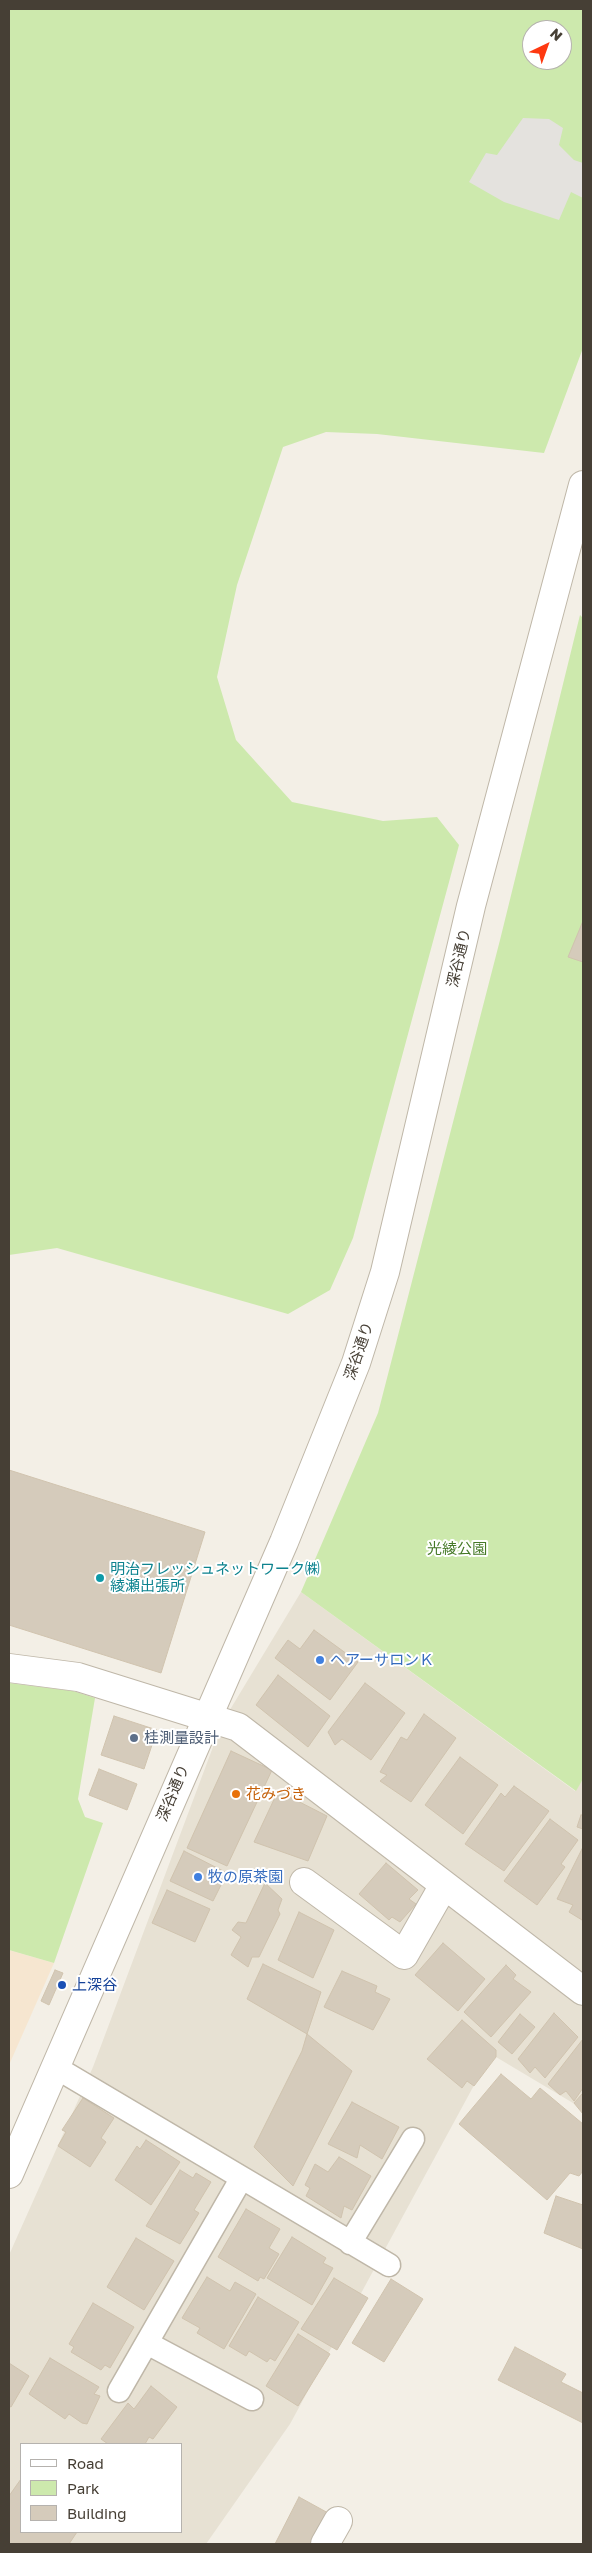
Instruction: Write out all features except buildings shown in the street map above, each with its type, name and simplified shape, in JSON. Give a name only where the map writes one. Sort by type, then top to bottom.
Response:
[{"type":"street","name":"深谷通り","points":[[9,2174],[206,1716],[284,1542],[356,1363],[384,1272],[471,906],[581,504]]},
{"type":"street","points":[[9,1668],[78,1677],[238,1727],[583,1991]]},
{"type":"street","points":[[304,1882],[404,1954],[444,1885]]},
{"type":"lane","points":[[55,2066],[241,2179],[389,2265]]},
{"type":"lane","points":[[350,2243],[413,2138]]},
{"type":"lane","points":[[120,2390],[241,2179]]},
{"type":"lane","points":[[147,2343],[252,2399]]},
{"type":"shaded area","points":[[523,118],[549,119],[563,128],[559,145],[574,160],[583,163],[583,198],[571,192],[559,220],[504,202],[469,182],[486,153],[497,155]]},
{"type":"shaded area","points":[[301,1592],[575,1791],[583,1779],[583,2109],[491,2054],[290,2424],[206,2544],[9,2544],[9,2255],[93,2067],[222,1723]]},
{"type":"shaded area","points":[[9,1950],[54,1963],[9,2065]]},
{"type":"green space","points":[[9,9],[583,9],[583,348],[544,453],[377,434],[326,432],[283,447],[237,585],[217,677],[236,740],[292,802],[383,821],[437,817],[459,845],[353,1238],[330,1290],[288,1314],[57,1248],[9,1255]]},
{"type":"green space","name":"光綾公園","points":[[580,615],[583,618],[583,1779],[576,1791],[301,1592],[378,1413],[500,940]]},
{"type":"green space","points":[[9,1683],[73,1691],[95,1698],[78,1799],[85,1817],[103,1823],[54,1963],[9,1950]]},
{"type":"place","name":"明治フレッシュネットワーク㈱ 綾瀬出張所","points":[[100,1578]]},
{"type":"place","name":"ヘアーサロンＫ","points":[[320,1660]]},
{"type":"place","name":"桂測量設計","points":[[134,1738]]},
{"type":"place","name":"花みづき","points":[[236,1794]]},
{"type":"place","name":"牧の原茶園","points":[[198,1877]]},
{"type":"place","name":"上深谷","points":[[62,1985]]}]
